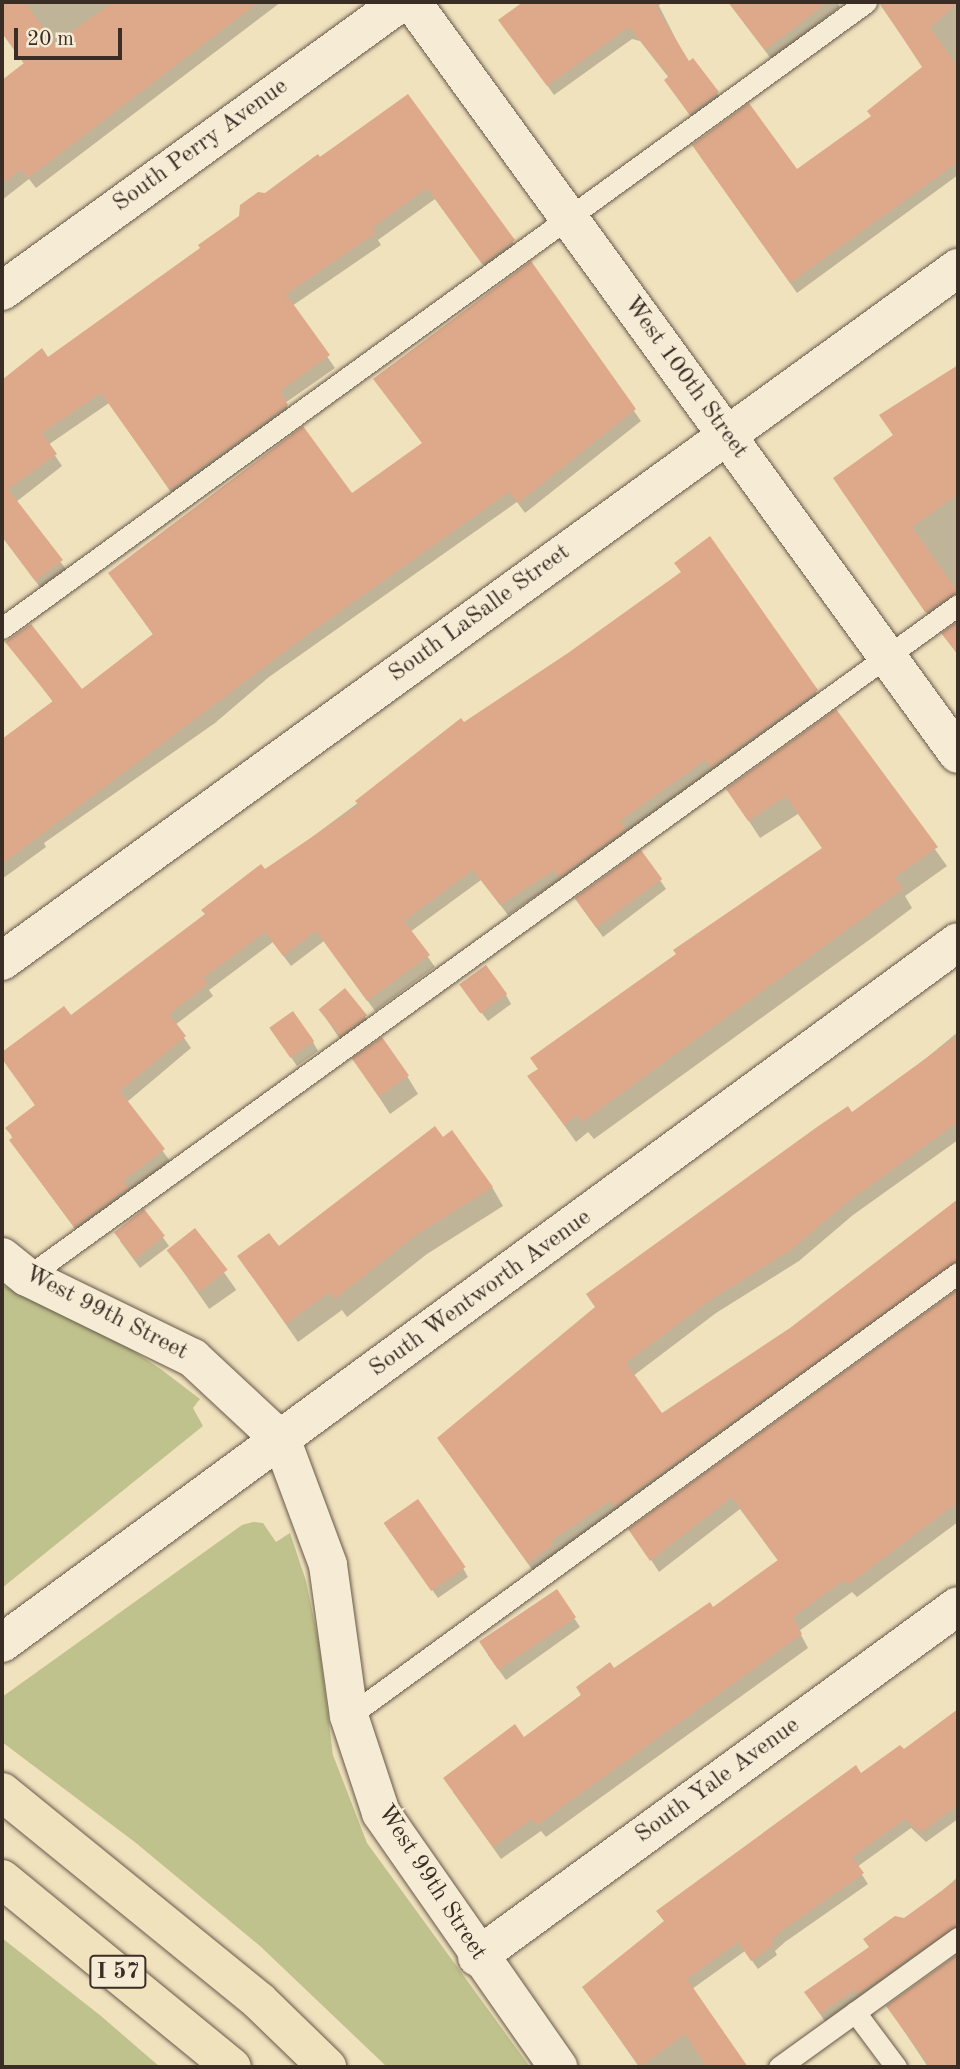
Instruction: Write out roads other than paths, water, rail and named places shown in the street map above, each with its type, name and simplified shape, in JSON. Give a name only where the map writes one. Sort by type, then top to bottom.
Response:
[{"type":"highway","points":[[2,1792],[259,2001],[327,2067]]},
{"type":"highway","name":"I 57","points":[[2,1879],[233,2067]]},
{"type":"street","name":"South Perry Avenue","points":[[2,291],[401,2]]},
{"type":"street","name":"West 100th Street","points":[[412,2],[958,754]]},
{"type":"street","name":"South LaSalle Street","points":[[2,961],[958,268]]},
{"type":"street","name":"South Wentworth Avenue","points":[[2,1643],[282,1441],[958,942]]},
{"type":"street","name":"West 99th Street","points":[[14,1267],[194,1358],[282,1441],[328,1565],[349,1716],[381,1813],[477,1957],[558,2067]]},
{"type":"street","name":"South Yale Avenue","points":[[477,1957],[958,1606]]},
{"type":"lane","points":[[2,628],[866,2]]},
{"type":"lane","points":[[14,1267],[958,605]]},
{"type":"lane","points":[[349,1716],[958,1273]]},
{"type":"lane","points":[[779,2067],[958,1938]]},
{"type":"lane","points":[[855,2012],[896,2067]]}]
